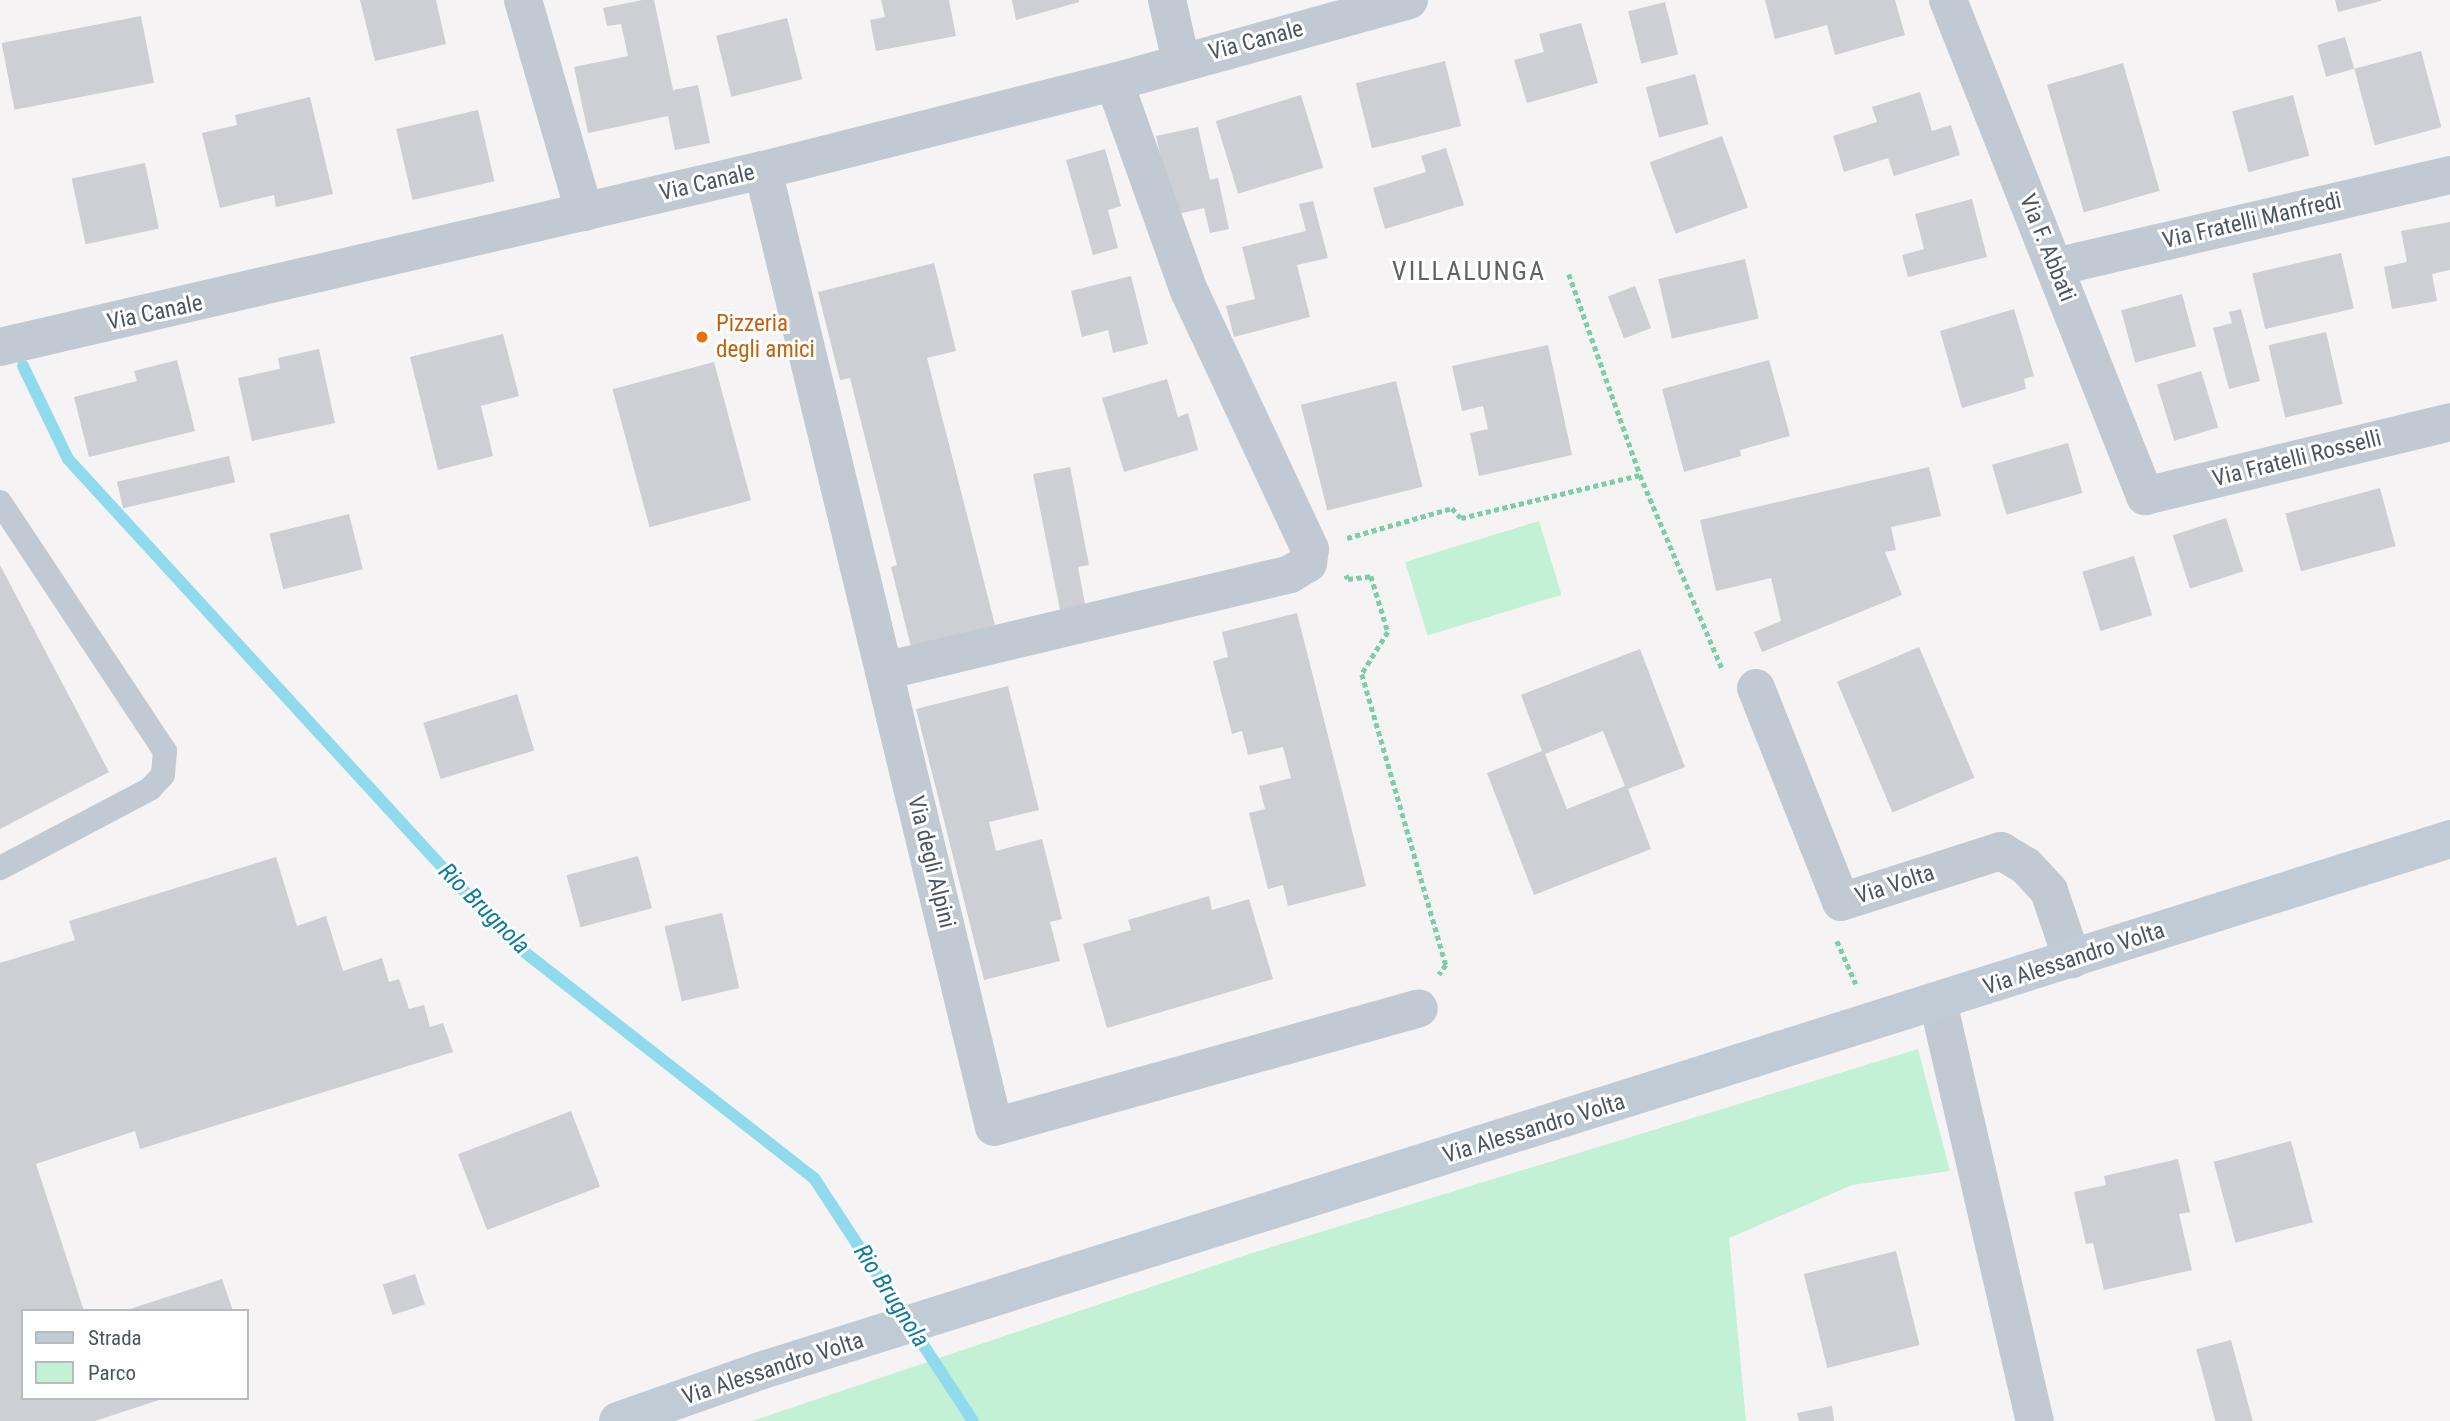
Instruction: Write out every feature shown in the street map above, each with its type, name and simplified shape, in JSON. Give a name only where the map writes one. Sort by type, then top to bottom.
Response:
[{"type":"main road","name":"Via Alessandro Volta","points":[[618,1421],[810,1356],[1872,1024],[2450,839]]},
{"type":"street","points":[[523,0],[584,212]]},
{"type":"street","points":[[1167,0],[1181,61]]},
{"type":"street","name":"Via Canale","points":[[0,347],[764,170],[1114,82],[1181,61],[1409,0]]},
{"type":"street","name":"Via F. Abbati","points":[[1948,0],[2145,496]]},
{"type":"street","points":[[884,671],[1290,574],[1308,563],[1321,545],[1189,291],[1114,82]]},
{"type":"street","name":"Via degli Alpini","points":[[764,170],[994,1127],[1419,1008]]},
{"type":"street","name":"Via Fratelli Manfredi","points":[[2054,267],[2450,175]]},
{"type":"street","name":"Via Fratelli Rosselli","points":[[2145,496],[2450,422]]},
{"type":"street","name":"Via Volta","points":[[1742,684],[1841,902],[2001,851],[2026,866],[2049,891],[2073,959]]},
{"type":"street","points":[[1938,1002],[2035,1421]]},
{"type":"lane","points":[[0,502],[165,751],[163,775],[150,789],[0,868]]},
{"type":"path","points":[[1569,274],[1640,475],[1742,684]]},
{"type":"path","points":[[1419,1008],[1446,965],[1362,674],[1388,632],[1371,576],[1348,579],[1321,545],[1452,508],[1461,518],[1640,475]]},
{"type":"path","points":[[1835,935],[1872,1024]]},
{"type":"green space","points":[[1539,521],[1562,595],[1428,636],[1405,562]]},
{"type":"green space","points":[[1918,1049],[1950,1171],[1852,1185],[1729,1238],[1746,1421],[752,1421],[1249,1254]]},
{"type":"building","points":[[360,0],[436,0],[446,44],[375,61]]},
{"type":"building","points":[[654,0],[673,90],[698,85],[710,143],[675,150],[668,116],[588,133],[574,67],[628,56],[621,24],[607,26],[603,8]]},
{"type":"building","points":[[881,0],[949,0],[956,36],[876,51],[870,20],[885,17]]},
{"type":"building","points":[[1012,0],[1079,0],[1079,2],[1016,20]]},
{"type":"building","points":[[1765,0],[1895,0],[1905,35],[1835,55],[1827,25],[1775,39]]},
{"type":"building","points":[[2335,0],[2381,0],[2381,1],[2338,12]]},
{"type":"building","points":[[1665,2],[1678,54],[1641,64],[1628,11]]},
{"type":"building","points":[[141,16],[154,83],[15,110],[2,43]]},
{"type":"building","points":[[787,18],[802,79],[731,97],[716,36]]},
{"type":"building","points":[[1581,23],[1598,83],[1527,103],[1514,60],[1544,52],[1539,34]]},
{"type":"building","points":[[2345,37],[2354,69],[2326,77],[2317,45]]},
{"type":"building","points":[[2421,51],[2441,127],[2375,145],[2354,69]]},
{"type":"building","points":[[1445,61],[1461,126],[1372,148],[1356,83]]},
{"type":"building","points":[[2123,63],[2160,191],[2084,213],[2047,85]]},
{"type":"building","points":[[1695,74],[1708,124],[1659,137],[1646,87]]},
{"type":"building","points":[[1920,92],[1932,131],[1951,125],[1960,155],[1894,176],[1888,158],[1844,172],[1833,136],[1877,122],[1872,107]]},
{"type":"building","points":[[1301,95],[1323,168],[1238,194],[1216,121]]},
{"type":"building","points":[[2293,95],[2309,156],[2248,172],[2232,111]]},
{"type":"building","points":[[310,97],[333,194],[276,207],[274,195],[220,208],[202,133],[237,125],[235,115]]},
{"type":"building","points":[[478,110],[494,181],[413,200],[396,129]]},
{"type":"building","points":[[1198,127],[1210,180],[1218,178],[1229,229],[1210,233],[1204,208],[1174,215],[1156,136]]},
{"type":"building","points":[[1722,136],[1748,207],[1676,234],[1650,162]]},
{"type":"building","points":[[1446,148],[1464,205],[1385,229],[1373,188],[1426,172],[1421,156]]},
{"type":"building","points":[[1105,149],[1121,206],[1108,210],[1118,248],[1093,255],[1066,160]]},
{"type":"building","points":[[145,163],[159,229],[86,244],[72,179]]},
{"type":"building","points":[[1972,199],[1987,257],[1908,277],[1902,255],[1924,249],[1915,214]]},
{"type":"building","points":[[1313,201],[1328,258],[1297,265],[1310,317],[1234,337],[1226,306],[1255,299],[1242,247],[1306,231],[1299,204]]},
{"type":"building","points":[[2450,222],[2450,270],[2432,274],[2437,301],[2392,309],[2384,267],[2407,262],[2401,231]]},
{"type":"building","points":[[2341,253],[2354,309],[2265,329],[2252,273]]},
{"type":"building","points":[[1745,259],[1759,318],[1672,338],[1658,279]]},
{"type":"building","points":[[934,263],[956,351],[927,358],[995,625],[911,647],[891,567],[897,565],[850,378],[840,380],[818,292]]},
{"type":"building","points":[[1131,276],[1148,344],[1113,353],[1108,330],[1082,337],[1071,291]]},
{"type":"building","points":[[1635,286],[1651,328],[1624,338],[1608,296]]},
{"type":"building","points":[[2182,294],[2196,346],[2135,362],[2121,310]]},
{"type":"building","points":[[2014,309],[2034,376],[2024,379],[2026,389],[1962,408],[1940,331]]},
{"type":"building","points":[[2241,309],[2260,381],[2229,389],[2213,328],[2232,323],[2229,312]]},
{"type":"building","points":[[2326,332],[2343,404],[2285,417],[2269,345]]},
{"type":"building","points":[[503,334],[519,396],[481,406],[493,456],[438,470],[410,357]]},
{"type":"building","points":[[1548,345],[1572,455],[1479,476],[1470,433],[1488,429],[1483,406],[1462,411],[1452,366]]},
{"type":"building","points":[[319,349],[335,423],[252,441],[238,378],[280,369],[278,358]]},
{"type":"building","points":[[177,360],[195,431],[89,457],[74,397],[137,381],[134,371]]},
{"type":"building","points":[[1769,360],[1790,436],[1740,450],[1741,456],[1684,472],[1662,389]]},
{"type":"building","points":[[714,362],[751,500],[650,527],[613,389]]},
{"type":"building","points":[[2201,371],[2218,427],[2174,441],[2157,384]]},
{"type":"building","points":[[1167,379],[1178,417],[1188,413],[1198,450],[1124,472],[1102,398]]},
{"type":"building","points":[[1396,381],[1422,487],[1327,510],[1301,405]]},
{"type":"building","points":[[2068,443],[2082,493],[2006,515],[1992,465]]},
{"type":"building","points":[[229,456],[235,482],[123,508],[117,482]]},
{"type":"building","points":[[1070,467],[1089,565],[1078,567],[1085,604],[1060,610],[1033,474]]},
{"type":"building","points":[[1929,467],[1941,516],[1891,527],[1896,550],[1885,552],[1902,595],[1762,652],[1754,632],[1781,621],[1771,578],[1716,591],[1700,520]]},
{"type":"building","points":[[2380,488],[2396,546],[2301,571],[2285,513]]},
{"type":"building","points":[[349,514],[363,569],[283,589],[269,534]]},
{"type":"building","points":[[2226,518],[2243,571],[2190,589],[2173,535]]},
{"type":"building","points":[[2134,556],[2152,615],[2100,631],[2082,572]]},
{"type":"building","points":[[0,565],[109,772],[0,829]]},
{"type":"building","points":[[1297,613],[1366,886],[1288,906],[1283,885],[1268,889],[1249,813],[1265,809],[1259,786],[1291,778],[1283,747],[1248,755],[1242,731],[1232,734],[1213,661],[1228,657],[1222,632]]},
{"type":"building","points":[[1919,647],[1974,778],[1893,812],[1837,682]]},
{"type":"building","points":[[1640,649],[1685,767],[1628,789],[1651,849],[1534,895],[1487,773],[1542,751],[1521,695]],"holes":[[[1603,731],[1625,786],[1567,809],[1545,754]]]},
{"type":"building","points":[[1008,686],[1039,810],[989,822],[996,851],[1042,839],[1062,919],[1050,922],[1060,961],[984,980],[916,709]]},
{"type":"building","points":[[517,694],[534,750],[441,779],[423,723]]},
{"type":"building","points":[[638,856],[652,908],[580,927],[567,875]]},
{"type":"building","points":[[276,857],[297,926],[326,916],[343,971],[382,958],[389,982],[399,979],[409,1009],[424,1005],[430,1027],[443,1023],[453,1052],[140,1149],[135,1131],[36,1164],[83,1309],[21,1309],[21,1400],[159,1400],[95,1421],[0,1421],[0,963],[75,940],[69,921]]},
{"type":"building","points":[[1209,896],[1212,910],[1249,899],[1273,979],[1107,1028],[1083,944],[1131,930],[1128,920]]},
{"type":"building","points":[[722,913],[739,988],[682,1001],[665,926]]},
{"type":"building","points":[[571,1111],[600,1187],[487,1230],[458,1154]]},
{"type":"building","points":[[2291,1141],[2313,1222],[2235,1243],[2214,1162]]},
{"type":"building","points":[[2178,1159],[2190,1212],[2179,1214],[2192,1270],[2104,1290],[2093,1243],[2086,1244],[2074,1192],[2106,1185],[2104,1176]]},
{"type":"building","points":[[1896,1251],[1919,1345],[1827,1368],[1804,1274]]},
{"type":"building","points":[[415,1274],[425,1304],[393,1315],[383,1285]]},
{"type":"building","points":[[222,1279],[232,1309],[130,1309]]},
{"type":"building","points":[[2231,1340],[2253,1421],[2215,1421],[2196,1349]]},
{"type":"building","points":[[1832,1406],[1834,1421],[1799,1421],[1797,1413]]},
{"type":"waterway","name":"Rio Brugnola","points":[[23,366],[68,459],[509,940],[814,1178],[973,1421]]},
{"type":"place","name":"Pizzeria degli amici","points":[[702,337]]},
{"type":"district","name":"VILLALUNGA","points":[[1469,272]]}]
